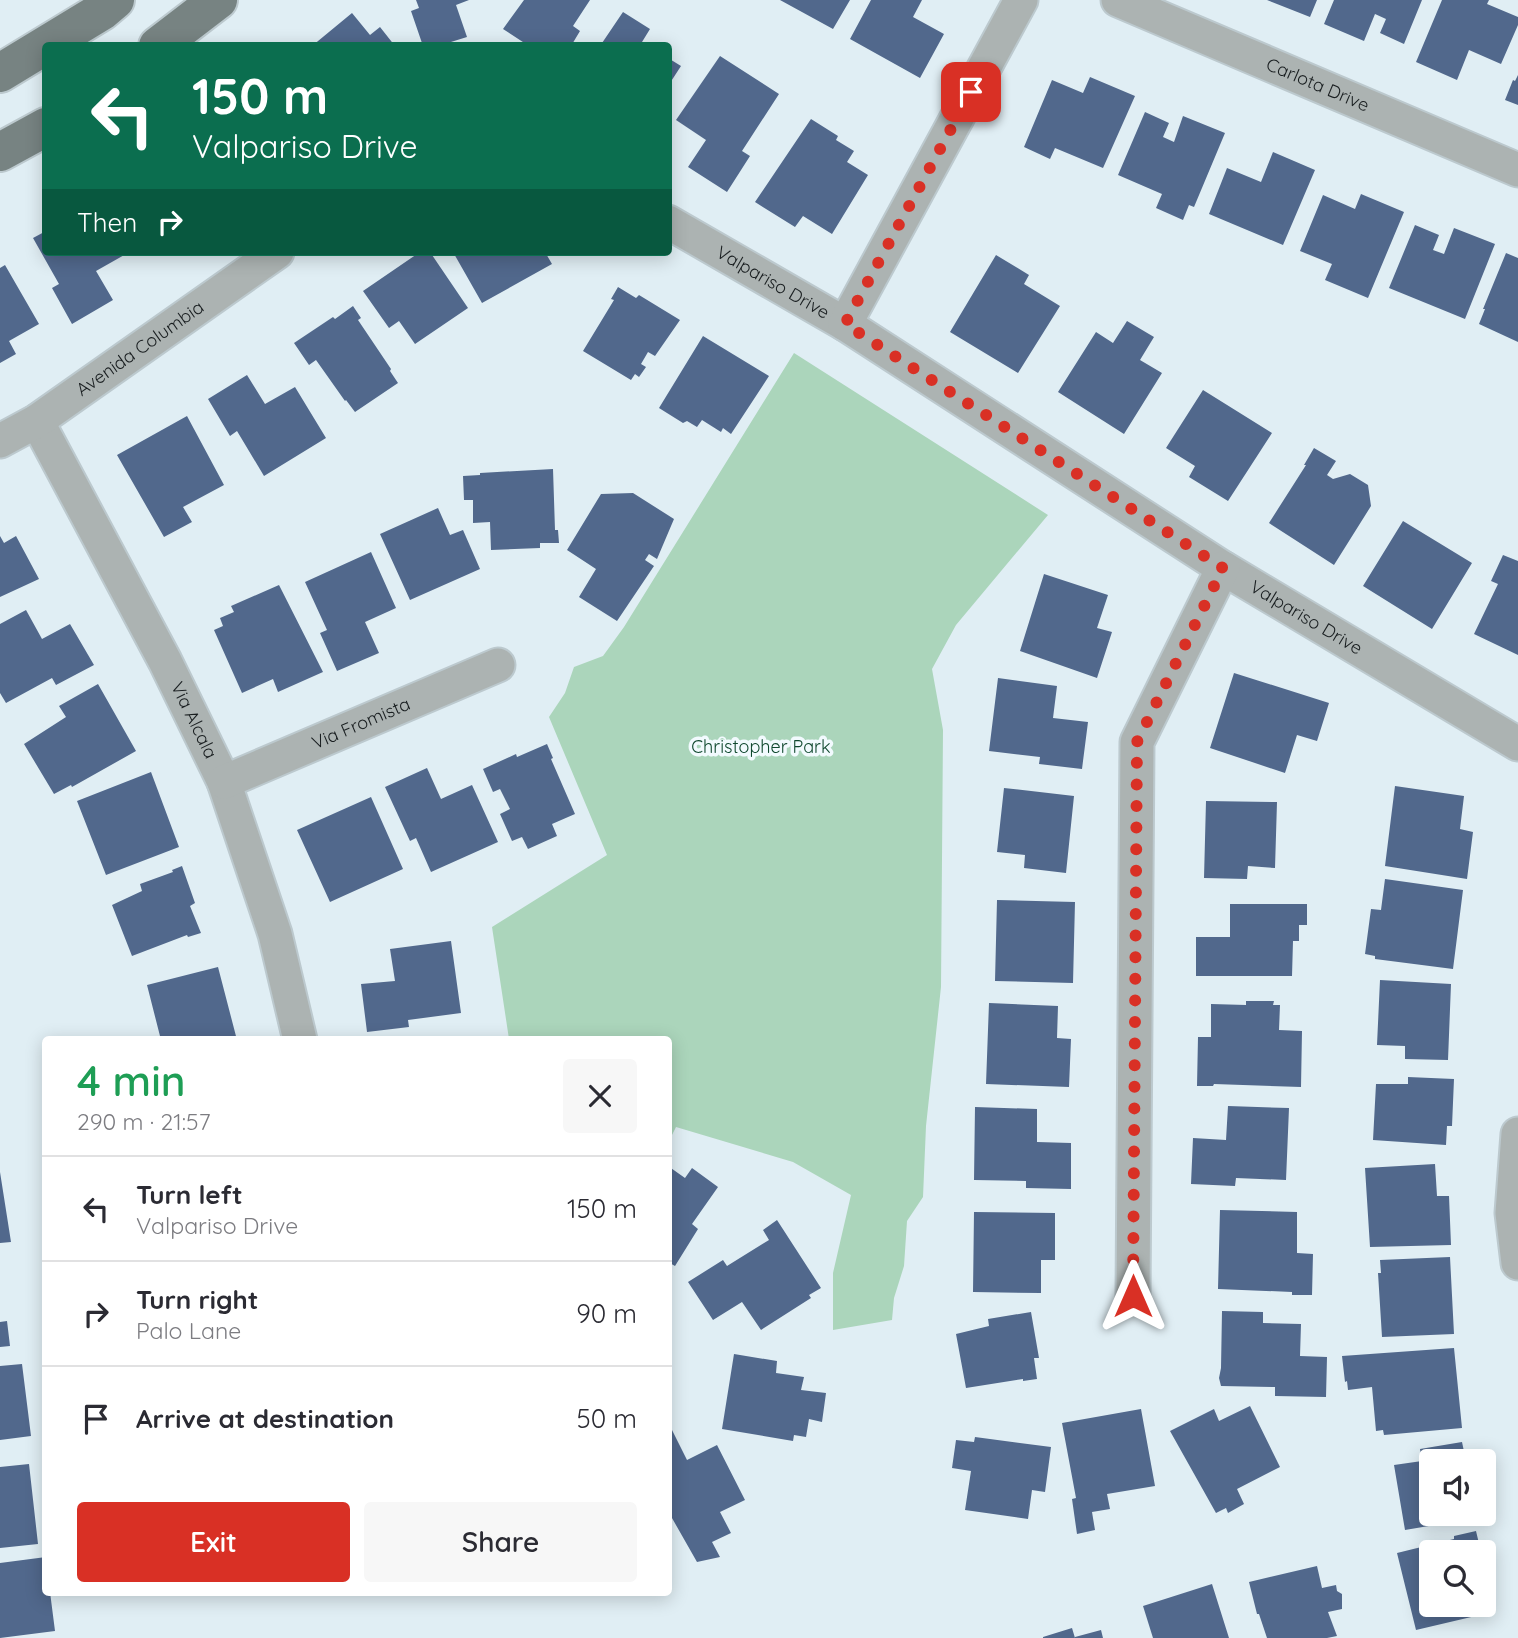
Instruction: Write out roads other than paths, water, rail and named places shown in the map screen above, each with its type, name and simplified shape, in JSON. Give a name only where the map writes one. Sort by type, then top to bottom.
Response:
[{"type":"main road","points":[[51,42],[115,0]]},
{"type":"main road","points":[[163,42],[218,0]]},
{"type":"main road","points":[[0,73],[42,47]]},
{"type":"main road","points":[[0,152],[42,129]]},
{"type":"street","points":[[845,324],[1021,0]]},
{"type":"street","name":"Carlota Drive","points":[[1118,0],[1518,170]]},
{"type":"street","name":"Valpariso Drive","points":[[672,224],[845,324],[1223,568],[1518,744]]},
{"type":"street","name":"Avenida Columbia","points":[[0,440],[37,421],[271,256]]},
{"type":"street","name":"Via Alcala","points":[[37,421],[165,661],[224,782],[275,934],[299,1036]]},
{"type":"street","points":[[1133,1296],[1137,742],[1223,568]]},
{"type":"street","name":"Via Fromista","points":[[224,782],[498,665]]},
{"type":"street","points":[[1518,1134],[1512,1213],[1518,1264]]},
{"type":"park label","name":"Christopher Park","points":[[761,747]]}]
